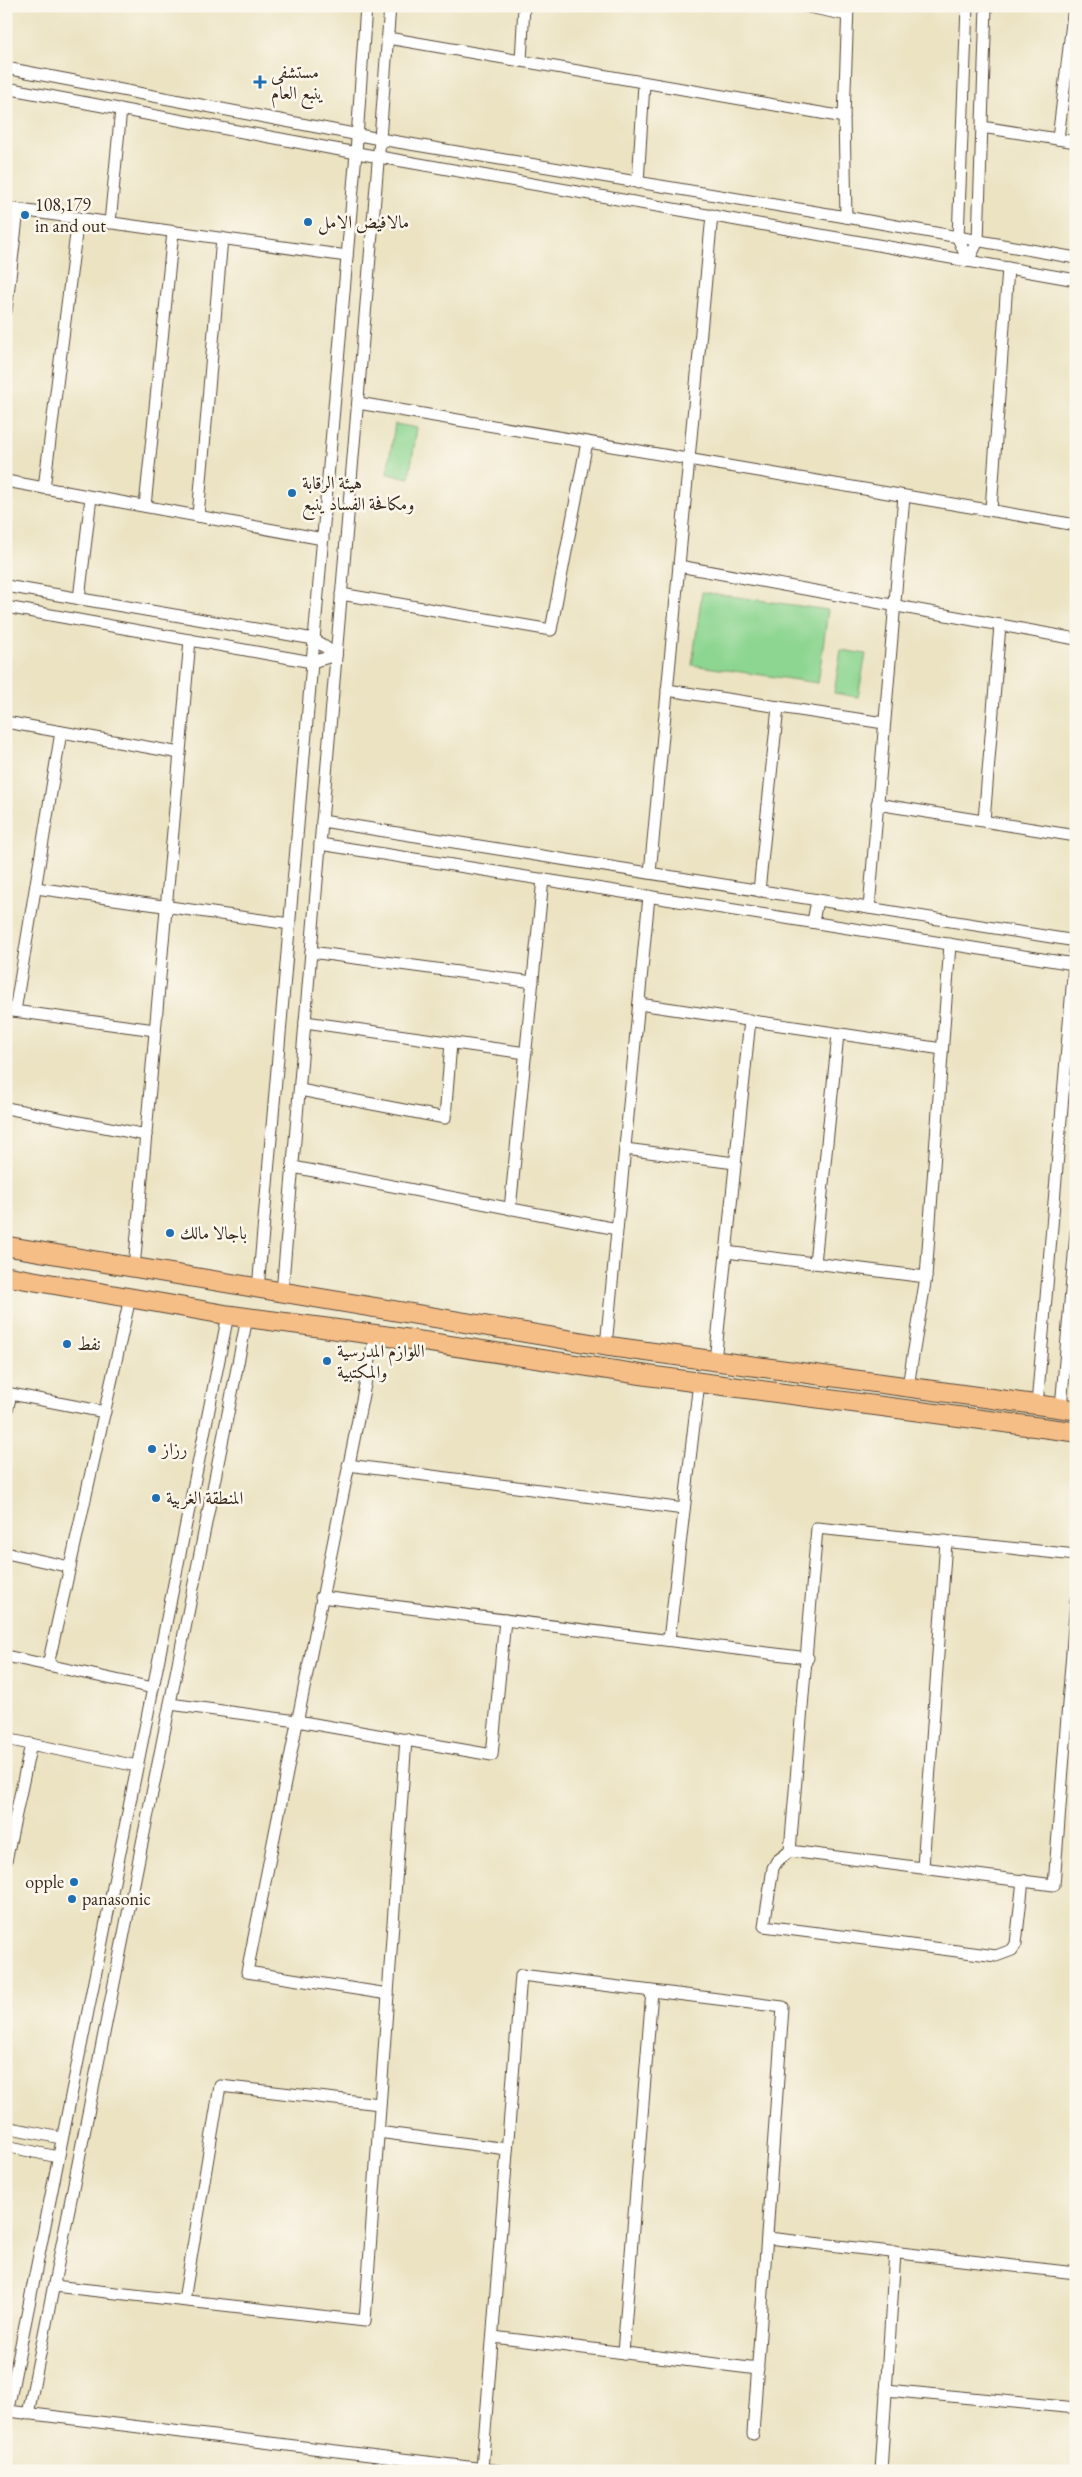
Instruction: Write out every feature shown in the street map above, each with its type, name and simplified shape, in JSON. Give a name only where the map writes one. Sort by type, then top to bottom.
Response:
[{"type":"main road","points":[[6,1246],[606,1346],[1068,1409]]},
{"type":"main road","points":[[6,1276],[238,1316],[699,1382],[1076,1432]]},
{"type":"street","points":[[258,1289],[358,134],[366,6]]},
{"type":"street","points":[[282,1293],[379,157],[390,6]]},
{"type":"street","points":[[521,61],[524,6]]},
{"type":"street","points":[[804,6],[848,10],[844,118],[846,217]]},
{"type":"street","points":[[967,6],[958,238],[968,261]]},
{"type":"street","points":[[968,261],[978,241],[986,6]]},
{"type":"street","points":[[1058,139],[1074,29],[1074,6]]},
{"type":"street","points":[[388,38],[844,118]]},
{"type":"street","points":[[6,68],[380,139],[846,217],[1076,258]]},
{"type":"street","points":[[638,183],[644,84]]},
{"type":"street","points":[[6,88],[356,153],[1076,280]]},
{"type":"street","points":[[110,223],[121,109]]},
{"type":"street","points":[[982,127],[1076,142]]},
{"type":"street","points":[[6,311],[12,209],[347,256]]},
{"type":"street","points":[[650,873],[712,215]]},
{"type":"street","points":[[44,488],[78,218]]},
{"type":"street","points":[[145,506],[173,232]]},
{"type":"street","points":[[198,516],[222,238]]},
{"type":"street","points":[[991,510],[1008,268]]},
{"type":"street","points":[[358,402],[1076,525]]},
{"type":"street","points":[[341,594],[551,630],[587,442]]},
{"type":"street","points":[[6,481],[323,539]]},
{"type":"street","points":[[869,908],[904,496]]},
{"type":"street","points":[[79,599],[91,497]]},
{"type":"street","points":[[679,566],[1076,639]]},
{"type":"street","points":[[6,586],[314,639],[336,655]]},
{"type":"street","points":[[6,607],[312,662],[336,655]]},
{"type":"street","points":[[984,821],[1000,625]]},
{"type":"street","points":[[134,1268],[190,640]]},
{"type":"street","points":[[667,690],[884,723]]},
{"type":"street","points":[[759,890],[778,707]]},
{"type":"street","points":[[6,722],[180,753]]},
{"type":"street","points":[[61,732],[36,888],[11,1011],[155,1030]]},
{"type":"street","points":[[878,804],[1076,836]]},
{"type":"street","points":[[322,821],[1076,940],[1038,1405]]},
{"type":"street","points":[[320,844],[1074,964]]},
{"type":"street","points":[[510,1209],[543,879]]},
{"type":"street","points":[[36,888],[290,924]]},
{"type":"street","points":[[606,1346],[649,896]]},
{"type":"street","points":[[813,922],[817,900]]},
{"type":"street","points":[[908,1386],[926,1278],[950,944]]},
{"type":"street","points":[[311,952],[533,982]]},
{"type":"street","points":[[639,1004],[942,1049]]},
{"type":"street","points":[[715,1361],[750,1020]]},
{"type":"street","points":[[305,1022],[526,1053]]},
{"type":"street","points":[[815,1263],[838,1034]]},
{"type":"street","points":[[300,1090],[445,1118],[451,1043]]},
{"type":"street","points":[[6,1108],[146,1135]]},
{"type":"street","points":[[625,1149],[735,1163]]},
{"type":"street","points":[[293,1167],[617,1230]]},
{"type":"street","points":[[1068,1409],[1076,1232]]},
{"type":"street","points":[[726,1252],[926,1278]]},
{"type":"street","points":[[48,1665],[130,1298]]},
{"type":"street","points":[[238,1316],[153,1688],[61,2138],[7,2415],[28,2414],[501,2471]]},
{"type":"street","points":[[28,2414],[170,1704],[238,1316]]},
{"type":"street","points":[[375,1335],[247,1972],[388,1994]]},
{"type":"street","points":[[669,1640],[699,1382]]},
{"type":"street","points":[[6,1415],[8,1393],[105,1412]]},
{"type":"street","points":[[348,1465],[684,1509]]},
{"type":"street","points":[[790,1851],[808,1658],[817,1528],[1076,1554]]},
{"type":"street","points":[[923,1867],[946,1541]]},
{"type":"street","points":[[6,1553],[70,1567]]},
{"type":"street","points":[[321,1598],[808,1658]]},
{"type":"street","points":[[1023,1880],[1016,1944],[1012,1950],[996,1956],[764,1926],[774,1868],[777,1861],[790,1851],[923,1867],[1023,1880],[1054,1885],[1076,1600]]},
{"type":"street","points":[[170,1704],[297,1721],[406,1739],[492,1756],[505,1620]]},
{"type":"street","points":[[6,1656],[153,1688]]},
{"type":"street","points":[[6,1739],[137,1766]]},
{"type":"street","points":[[54,2286],[365,2321],[406,1739]]},
{"type":"street","points":[[6,1861],[8,1840],[31,1744]]},
{"type":"street","points":[[482,2468],[521,1975],[783,2007],[753,2434]]},
{"type":"street","points":[[623,2352],[652,1991]]},
{"type":"street","points":[[184,2300],[220,2086],[380,2104]]},
{"type":"street","points":[[6,2127],[61,2138]]},
{"type":"street","points":[[378,2132],[507,2149]]},
{"type":"street","points":[[6,2146],[58,2157]]},
{"type":"street","points":[[768,2238],[1076,2273]]},
{"type":"street","points":[[880,2471],[896,2252]]},
{"type":"street","points":[[493,2336],[758,2369]]},
{"type":"street","points":[[886,2390],[1076,2408]]},
{"type":"green space","points":[[395,424],[417,428],[409,478],[387,474]]},
{"type":"green space","points":[[702,592],[828,610],[818,683],[692,665]]},
{"type":"green space","points":[[841,650],[866,654],[858,697],[834,693]]},
{"type":"place","name":"مستشفى ينبع العام","points":[[260,82]]},
{"type":"place","name":"108,179 in and out","points":[[25,215]]},
{"type":"place","name":"مالافيض الامل","points":[[308,222]]},
{"type":"place","name":"هيئة الرقابة ومكافحة الفساد ينبع","points":[[292,493]]},
{"type":"place","name":"باجالا مالك","points":[[170,1233]]},
{"type":"place","name":"نفط","points":[[67,1344]]},
{"type":"place","name":"اللوازم المدرسية والمكتبية","points":[[327,1361]]},
{"type":"place","name":"رزاز","points":[[152,1449]]},
{"type":"place","name":"المنطقة الغربية","points":[[156,1498]]},
{"type":"place","name":"opple","points":[[74,1882]]},
{"type":"place","name":"panasonic","points":[[72,1899]]}]
